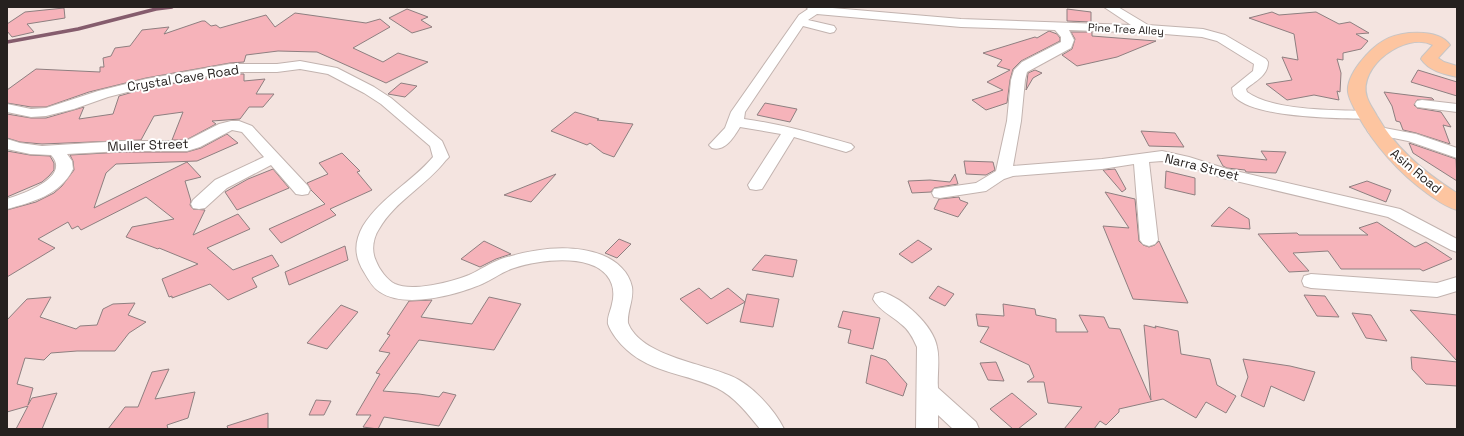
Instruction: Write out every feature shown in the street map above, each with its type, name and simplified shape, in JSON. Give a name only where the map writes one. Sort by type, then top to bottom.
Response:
[{"type":"main road","name":"Asin Road","points":[[1438,41],[1417,37],[1391,42],[1362,70],[1357,85],[1357,96],[1386,146],[1407,167],[1457,204]]},
{"type":"main road","points":[[1438,41],[1457,37]]},
{"type":"main road","points":[[1438,41],[1442,45],[1441,48],[1432,53],[1429,59],[1438,66],[1457,72]]},
{"type":"street","points":[[1110,7],[1147,29]]},
{"type":"street","points":[[717,145],[730,133],[737,122],[738,112],[803,18],[814,9]]},
{"type":"street","name":"Pine Tree Alley","points":[[814,9],[961,23],[1147,29],[1211,35],[1231,43],[1261,62],[1262,68],[1260,72],[1244,83],[1240,88],[1240,94],[1250,102],[1274,108],[1328,113],[1371,122]]},
{"type":"street","points":[[801,22],[830,29]]},
{"type":"street","points":[[1004,173],[1014,121],[1018,80],[1024,67],[1066,45],[1068,42],[1068,37],[1058,26]]},
{"type":"street","name":"Crystal Cave Road","points":[[7,108],[31,113],[46,112],[135,85],[230,68],[277,68],[300,66],[332,71],[369,90],[386,101],[437,144],[440,151],[441,158],[429,171],[384,210],[370,228],[363,249],[368,265],[386,288],[399,292],[422,293],[454,288],[476,280],[496,268],[519,261],[551,256],[593,258],[609,267],[623,283],[624,294],[618,322],[624,333],[634,345],[650,357],[724,382],[738,390],[774,429]]},
{"type":"street","points":[[1422,104],[1457,108]]},
{"type":"street","points":[[737,122],[773,127],[846,147]]},
{"type":"street","points":[[1371,122],[1457,153]]},
{"type":"street","name":"Muller Street","points":[[7,144],[17,148],[56,151],[102,147],[187,146],[199,142],[226,126],[241,125],[247,129],[302,190]]},
{"type":"street","points":[[756,185],[790,131]]},
{"type":"street","points":[[7,204],[44,192],[55,182],[66,168],[65,163],[56,151]]},
{"type":"street","name":"Narra Street","points":[[940,193],[980,187],[1004,173],[1024,169],[1102,164],[1153,156],[1171,157],[1223,173],[1394,213],[1457,246]]},
{"type":"street","points":[[199,204],[221,184],[273,158]]},
{"type":"street","points":[[1141,158],[1149,240]]},
{"type":"street","points":[[1311,281],[1437,290],[1457,284]]},
{"type":"street","points":[[882,299],[909,319],[920,331],[927,348],[927,429]]},
{"type":"street","points":[[926,390],[968,429]]},
{"type":"building","points":[[64,8],[65,18],[27,24],[34,32],[12,37],[7,31],[7,24],[25,12]]},
{"type":"building","points":[[407,9],[428,17],[421,20],[432,27],[412,33],[389,18]]},
{"type":"building","points":[[1067,9],[1091,12],[1091,22],[1067,21]]},
{"type":"building","points":[[1272,12],[1279,15],[1316,12],[1339,24],[1350,22],[1369,33],[1356,34],[1368,41],[1361,49],[1343,53],[1343,60],[1337,59],[1341,73],[1340,92],[1337,91],[1339,100],[1314,95],[1287,100],[1266,84],[1292,80],[1282,57],[1298,60],[1294,34],[1249,18]]},
{"type":"building","points":[[295,13],[366,23],[380,19],[390,27],[353,48],[383,62],[398,53],[428,62],[386,83],[317,52],[278,51],[246,55],[244,62],[230,63],[146,78],[89,92],[46,107],[31,107],[7,103],[7,90],[36,69],[100,72],[100,67],[104,67],[103,58],[111,56],[115,48],[130,46],[142,30],[169,27],[164,34],[202,21],[205,21],[211,26],[216,25],[220,28],[266,15],[275,27]]},
{"type":"building","points":[[1049,31],[1057,34],[1060,41],[1021,61],[1013,69],[1007,103],[986,110],[972,100],[1003,90],[987,82],[1010,70],[997,66],[1002,60],[983,53],[1035,37],[1037,38]]},
{"type":"building","points":[[1071,32],[1092,32],[1092,36],[1156,41],[1117,57],[1077,66],[1062,55],[1072,49],[1075,39]]},
{"type":"building","points":[[1035,70],[1042,73],[1033,78],[1026,90],[1028,73]]},
{"type":"building","points":[[1418,70],[1457,82],[1457,96],[1411,82]]},
{"type":"building","points":[[230,74],[244,74],[244,81],[265,79],[256,94],[274,94],[263,107],[249,107],[240,119],[212,121],[216,124],[186,140],[172,140],[183,112],[154,116],[141,140],[42,144],[20,142],[7,138],[7,114],[31,118],[46,118],[84,107],[79,119],[113,114],[119,96],[147,88]]},
{"type":"building","points":[[401,83],[417,86],[405,97],[388,94]]},
{"type":"building","points":[[1384,92],[1432,98],[1434,100],[1417,100],[1414,105],[1417,108],[1441,112],[1451,127],[1443,125],[1450,144],[1403,130],[1400,122],[1396,121],[1392,106]]},
{"type":"building","points":[[765,103],[797,109],[790,122],[757,115]]},
{"type":"building","points":[[575,112],[599,119],[597,120],[633,124],[614,157],[603,153],[590,143],[587,145],[551,131]]},
{"type":"building","points":[[1141,131],[1175,133],[1184,147],[1149,146]]},
{"type":"building","points":[[227,134],[238,143],[197,161],[116,164],[106,173],[94,208],[187,162],[201,177],[185,181],[191,201],[190,205],[193,209],[205,210],[193,235],[238,214],[250,229],[207,248],[233,270],[272,255],[279,266],[252,278],[257,287],[228,300],[210,284],[172,298],[172,296],[169,297],[162,279],[198,264],[159,248],[158,249],[126,237],[132,227],[174,219],[146,197],[81,230],[78,226],[72,229],[68,222],[38,239],[55,248],[7,277],[7,210],[36,202],[54,193],[62,186],[74,170],[73,161],[70,155],[123,152],[187,152],[201,148]]},
{"type":"building","points":[[1409,143],[1456,159],[1457,181],[1413,153]]},
{"type":"building","points":[[7,151],[30,155],[50,156],[54,163],[54,170],[42,182],[7,197]]},
{"type":"building","points":[[1261,151],[1286,152],[1276,173],[1246,172],[1245,170],[1227,168],[1223,166],[1217,155],[1267,160]]},
{"type":"building","points":[[342,153],[360,171],[357,172],[372,190],[330,209],[336,215],[281,243],[269,229],[325,204],[311,190],[307,183],[328,174],[319,163]]},
{"type":"building","points":[[964,161],[993,162],[995,170],[986,175],[966,174]]},
{"type":"building","points":[[273,169],[289,188],[237,210],[225,192],[248,179]]},
{"type":"building","points":[[1115,169],[1126,189],[1122,192],[1103,170]]},
{"type":"building","points":[[1166,171],[1195,178],[1195,195],[1165,188]]},
{"type":"building","points":[[556,174],[531,202],[504,195]]},
{"type":"building","points":[[955,174],[958,184],[934,188],[931,192],[912,193],[908,181],[930,180],[950,182]]},
{"type":"building","points":[[1367,181],[1391,190],[1386,202],[1349,187]]},
{"type":"building","points":[[1105,192],[1135,199],[1139,241],[1143,245],[1149,247],[1155,245],[1159,241],[1188,303],[1133,299],[1103,226],[1129,228]]},
{"type":"building","points":[[959,197],[960,200],[968,203],[958,217],[934,209],[939,199]]},
{"type":"building","points":[[1229,207],[1249,219],[1250,229],[1211,226]]},
{"type":"building","points":[[1377,222],[1415,247],[1426,242],[1452,259],[1423,271],[1420,269],[1341,269],[1328,251],[1293,253],[1309,271],[1289,272],[1258,234],[1297,233],[1299,235],[1368,235],[1359,228]]},
{"type":"building","points":[[619,239],[631,244],[617,258],[605,253]]},
{"type":"building","points":[[918,240],[932,249],[912,263],[899,254]]},
{"type":"building","points":[[484,241],[511,254],[480,267],[461,259]]},
{"type":"building","points":[[345,246],[348,260],[289,285],[285,272]]},
{"type":"building","points":[[765,255],[797,260],[793,277],[752,270]]},
{"type":"building","points":[[938,286],[954,294],[945,306],[929,298]]},
{"type":"building","points":[[699,288],[711,299],[728,288],[745,302],[707,324],[680,299]]},
{"type":"building","points":[[747,294],[779,299],[773,327],[740,322]]},
{"type":"building","points":[[1304,295],[1325,296],[1339,317],[1317,316]]},
{"type":"building","points":[[51,297],[40,317],[76,329],[80,326],[97,325],[103,309],[113,304],[135,303],[128,315],[146,322],[129,333],[115,351],[51,353],[44,360],[25,358],[17,384],[33,388],[28,405],[32,398],[57,393],[42,429],[16,429],[28,406],[7,412],[7,320],[27,299]]},
{"type":"building","points":[[489,297],[521,304],[494,350],[419,340],[383,391],[439,397],[443,392],[456,395],[439,426],[384,417],[378,429],[363,427],[371,415],[356,415],[380,374],[376,373],[390,353],[379,351],[390,335],[387,334],[409,301],[432,300],[421,317],[472,324]]},
{"type":"building","points":[[1003,304],[1035,309],[1036,315],[1056,319],[1056,332],[1088,332],[1079,315],[1104,317],[1109,328],[1120,329],[1151,400],[1144,325],[1178,331],[1181,354],[1210,359],[1217,385],[1236,396],[1226,413],[1206,402],[1196,418],[1163,399],[1119,409],[1119,412],[1106,425],[1100,421],[1094,429],[1064,429],[1082,407],[1048,403],[1044,382],[1027,382],[1034,377],[1029,365],[980,342],[989,327],[978,326],[976,314],[1004,316]]},
{"type":"building","points":[[341,305],[358,312],[327,349],[307,343]]},
{"type":"building","points":[[1410,310],[1457,315],[1457,361]]},
{"type":"building","points":[[843,311],[880,318],[873,349],[848,343],[851,330],[838,327]]},
{"type":"building","points":[[1352,313],[1371,315],[1387,341],[1366,338]]},
{"type":"building","points":[[871,355],[886,360],[907,384],[903,396],[866,383]]},
{"type":"building","points":[[1411,357],[1457,362],[1457,386],[1426,384],[1412,369]]},
{"type":"building","points":[[1243,359],[1290,366],[1315,372],[1304,401],[1271,386],[1264,407],[1241,396],[1248,377]]},
{"type":"building","points":[[996,362],[1004,381],[988,380],[980,363]]},
{"type":"building","points":[[169,369],[155,399],[195,392],[188,418],[167,425],[168,429],[108,429],[125,407],[138,407],[152,372]]},
{"type":"building","points":[[1012,393],[1037,414],[1018,429],[1013,429],[990,409]]},
{"type":"building","points":[[316,400],[331,401],[324,415],[309,415]]},
{"type":"building","points":[[268,413],[268,429],[228,429],[227,426]]},
{"type":"waterway","points":[[7,42],[78,29],[156,9],[172,7]]}]
